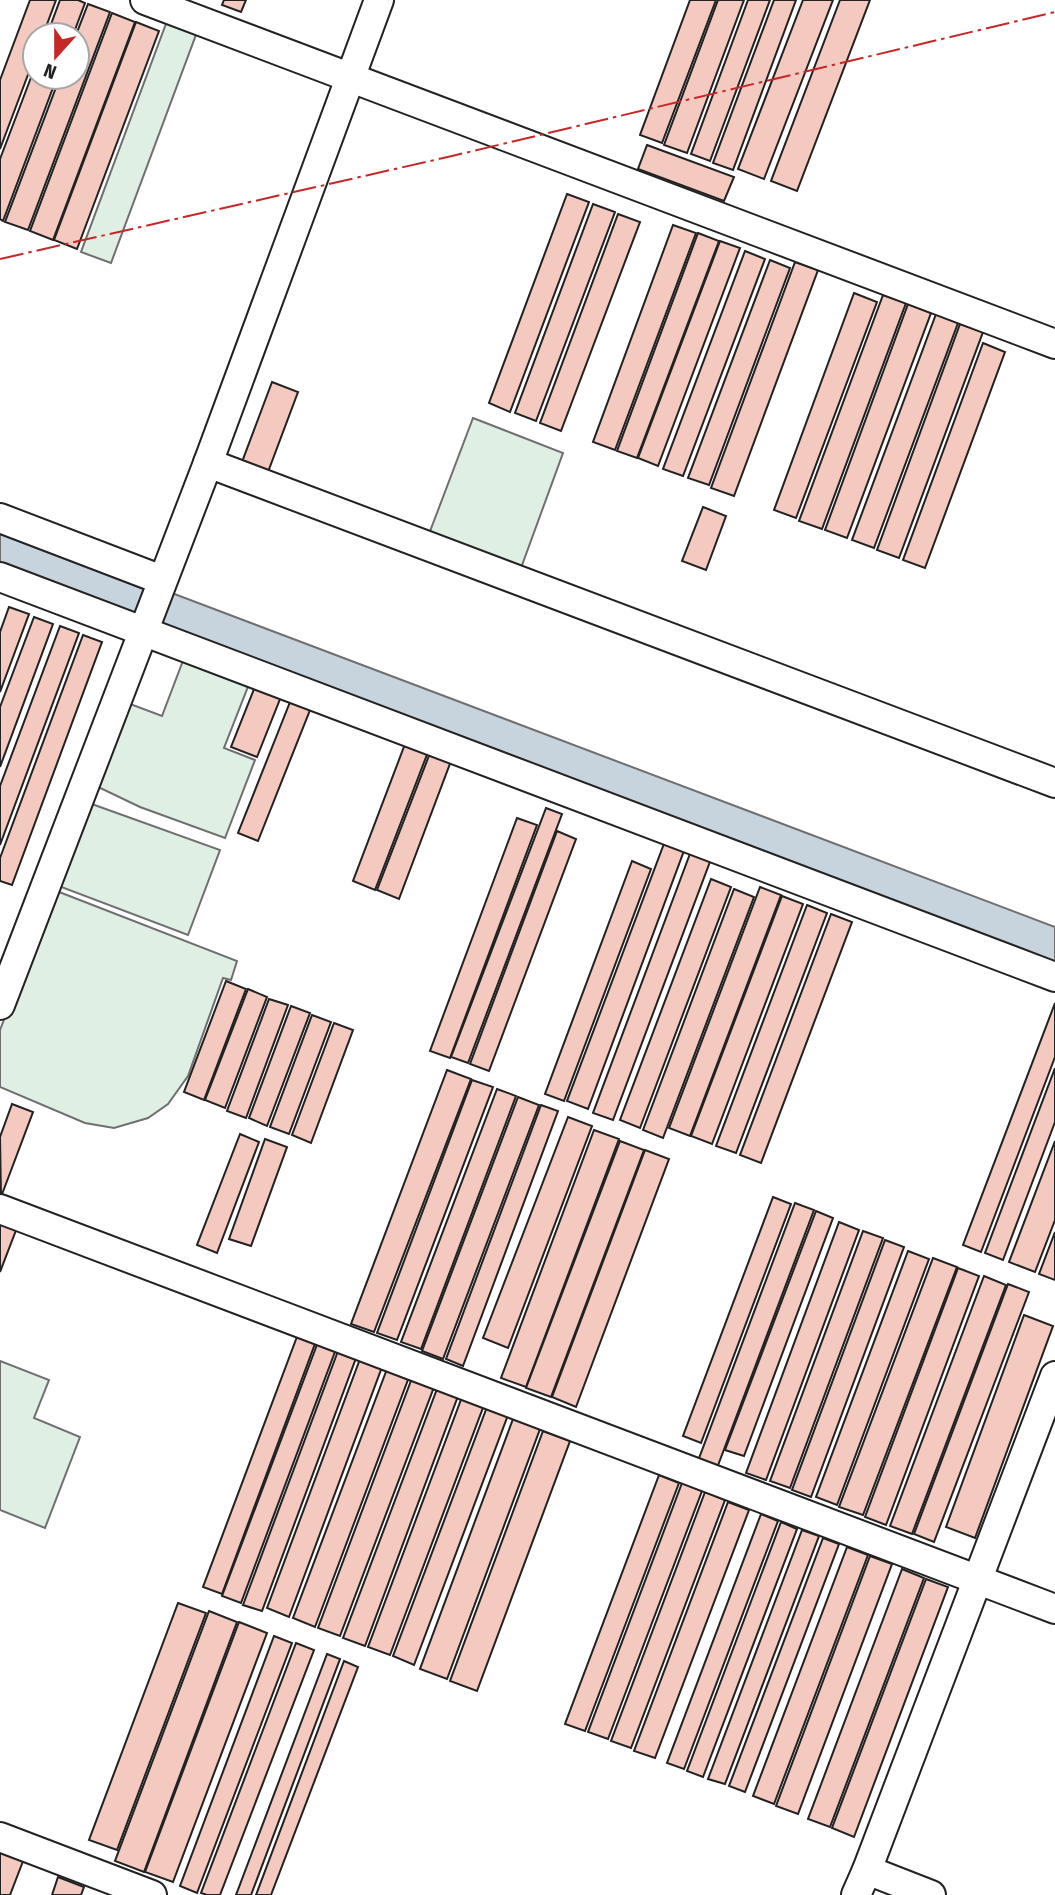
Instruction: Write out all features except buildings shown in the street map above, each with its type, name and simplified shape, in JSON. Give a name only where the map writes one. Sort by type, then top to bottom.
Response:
[{"type":"street","points":[[145,0],[1055,344]]},
{"type":"street","points":[[0,1005],[208,463],[379,0]]},
{"type":"street","points":[[208,463],[1055,783]]},
{"type":"street","points":[[0,518],[162,580]]},
{"type":"street","points":[[0,577],[1055,977]]},
{"type":"street","points":[[0,1209],[1055,1609]]},
{"type":"street","points":[[931,1895],[861,1883],[1055,1376]]},
{"type":"street","points":[[0,1837],[152,1895]]},
{"type":"green space","points":[[167,21],[197,32],[111,263],[81,252]]},
{"type":"green space","points":[[473,418],[563,453],[521,568],[429,534]]},
{"type":"green space","points":[[184,658],[249,684],[224,748],[255,760],[225,838],[140,807],[96,786],[125,702],[162,716]]},
{"type":"green space","points":[[89,803],[220,850],[188,935],[56,885]]},
{"type":"green space","points":[[54,890],[237,961],[231,980],[223,978],[188,1076],[168,1104],[148,1118],[114,1128],[85,1123],[0,1087],[0,1030]]},
{"type":"green space","points":[[0,1361],[49,1380],[34,1418],[80,1437],[45,1528],[0,1510]]},
{"type":"shaded area","points":[[0,528],[1055,927],[1055,968],[0,567]]},
{"type":"power","points":[[0,259],[452,156],[1055,12]]}]
